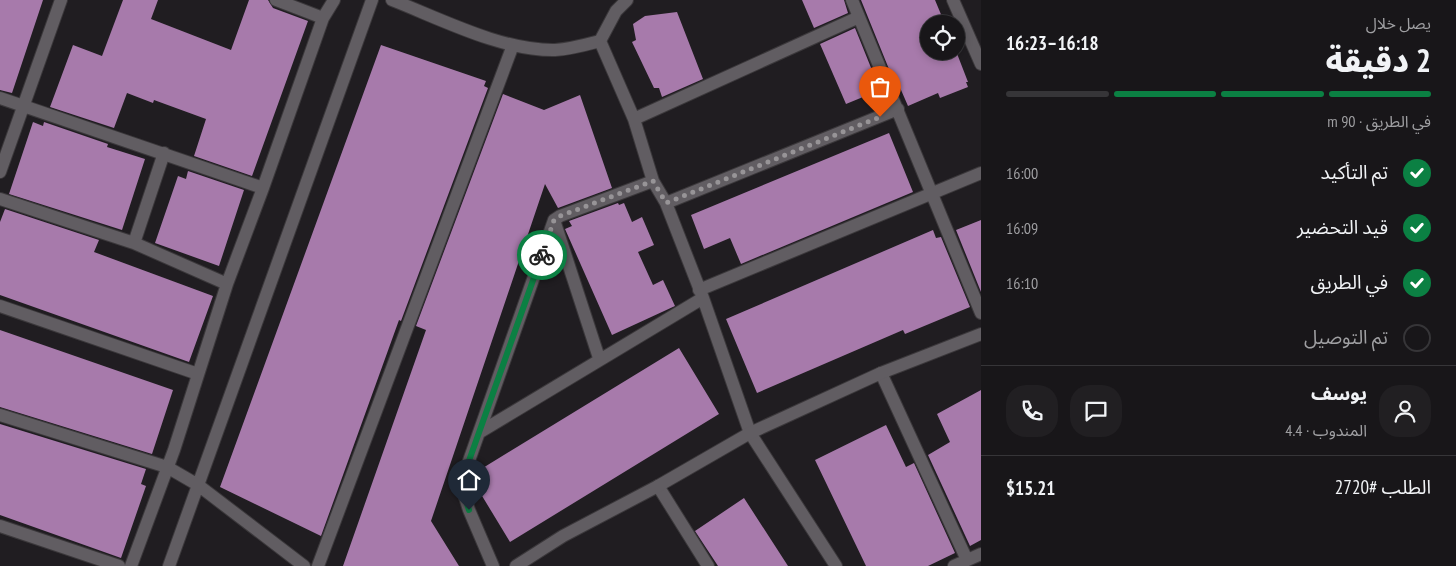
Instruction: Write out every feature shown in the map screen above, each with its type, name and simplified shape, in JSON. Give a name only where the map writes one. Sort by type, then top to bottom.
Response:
[{"type":"street","points":[[0,172],[61,0]]},
{"type":"street","points":[[276,0],[323,18]]},
{"type":"street","points":[[131,566],[167,467],[227,284],[264,188],[323,18],[334,0]]},
{"type":"street","points":[[169,566],[372,0]]},
{"type":"street","points":[[392,0],[513,45],[555,50],[579,47],[600,41],[616,11],[627,0]]},
{"type":"street","points":[[852,0],[981,313]]},
{"type":"street","points":[[953,0],[981,64]]},
{"type":"street","points":[[634,119],[859,17]]},
{"type":"street","points":[[600,41],[634,119],[653,181],[666,203],[701,294],[750,433],[836,566]]},
{"type":"street","points":[[318,566],[513,45]]},
{"type":"street","points":[[0,98],[264,188]]},
{"type":"street","points":[[666,203],[898,109]]},
{"type":"street","points":[[134,243],[164,153]]},
{"type":"street","points":[[480,432],[701,294],[981,173]]},
{"type":"street","points":[[493,566],[464,494],[465,472],[554,220],[560,216],[653,181]]},
{"type":"street","points":[[0,199],[134,243],[227,284]]},
{"type":"street","points":[[554,220],[599,358]]},
{"type":"street","points":[[0,306],[198,374]]},
{"type":"street","points":[[516,566],[563,536],[658,486],[750,433],[881,373],[981,334]]},
{"type":"street","points":[[881,373],[967,560]]},
{"type":"street","points":[[0,415],[167,467],[198,485],[304,566]]},
{"type":"street","points":[[658,486],[708,566]]},
{"type":"street","points":[[0,526],[119,566]]},
{"type":"street","points":[[954,566],[981,554]]},
{"type":"building","points":[[0,0],[43,0],[12,93],[0,90]]},
{"type":"building","points":[[123,0],[158,0],[151,19],[231,50],[249,0],[268,0],[273,8],[308,21],[252,176],[194,156],[206,119],[154,100],[153,103],[127,93],[114,128],[50,107],[73,45],[102,56]]},
{"type":"building","points":[[802,0],[844,0],[848,13],[814,28]]},
{"type":"building","points":[[861,0],[935,0],[941,15],[920,15],[920,60],[959,60],[968,82],[966,82],[968,87],[940,98],[938,93],[908,106],[898,83],[895,84]]},
{"type":"building","points":[[677,12],[703,79],[662,97],[659,88],[654,88],[632,42],[636,40],[633,24],[645,16]]},
{"type":"building","points":[[855,28],[880,90],[846,104],[820,44]]},
{"type":"building","points":[[381,45],[486,81],[484,86],[488,88],[401,321],[399,320],[321,536],[220,487]]},
{"type":"building","points":[[503,94],[544,110],[580,95],[612,188],[558,208],[545,184],[431,521],[459,566],[343,566],[426,330],[416,326]]},
{"type":"building","points":[[33,122],[43,126],[44,122],[108,144],[107,147],[145,159],[122,230],[9,194]]},
{"type":"building","points":[[889,133],[913,192],[741,264],[730,238],[704,249],[691,215]]},
{"type":"building","points":[[188,171],[244,190],[219,266],[155,243],[178,176],[186,179]]},
{"type":"building","points":[[618,203],[619,205],[624,203],[632,222],[642,217],[654,245],[638,252],[653,285],[663,280],[675,306],[612,335],[565,229],[572,226],[569,221]]},
{"type":"building","points":[[5,209],[99,240],[94,252],[213,296],[189,362],[0,295],[0,222]]},
{"type":"building","points":[[981,220],[981,292],[956,230]]},
{"type":"building","points":[[933,230],[936,238],[941,237],[970,307],[905,334],[903,330],[757,393],[726,319]]},
{"type":"building","points":[[0,330],[173,390],[152,454],[0,407]]},
{"type":"building","points":[[679,348],[719,414],[510,542],[473,481],[473,474]]},
{"type":"building","points":[[981,390],[981,540],[970,546],[928,455],[950,442],[937,414]]},
{"type":"building","points":[[0,424],[146,469],[141,484],[146,486],[121,558],[0,515]]},
{"type":"building","points":[[886,425],[906,467],[914,463],[955,553],[928,566],[866,566],[815,460]]},
{"type":"building","points":[[744,498],[788,566],[718,566],[695,531]]},
{"type":"way so far","points":[[542,255],[554,220],[560,216],[653,181],[666,203],[880,117]]},
{"type":"route","points":[[469,510],[464,494],[465,472],[542,255]]}]
